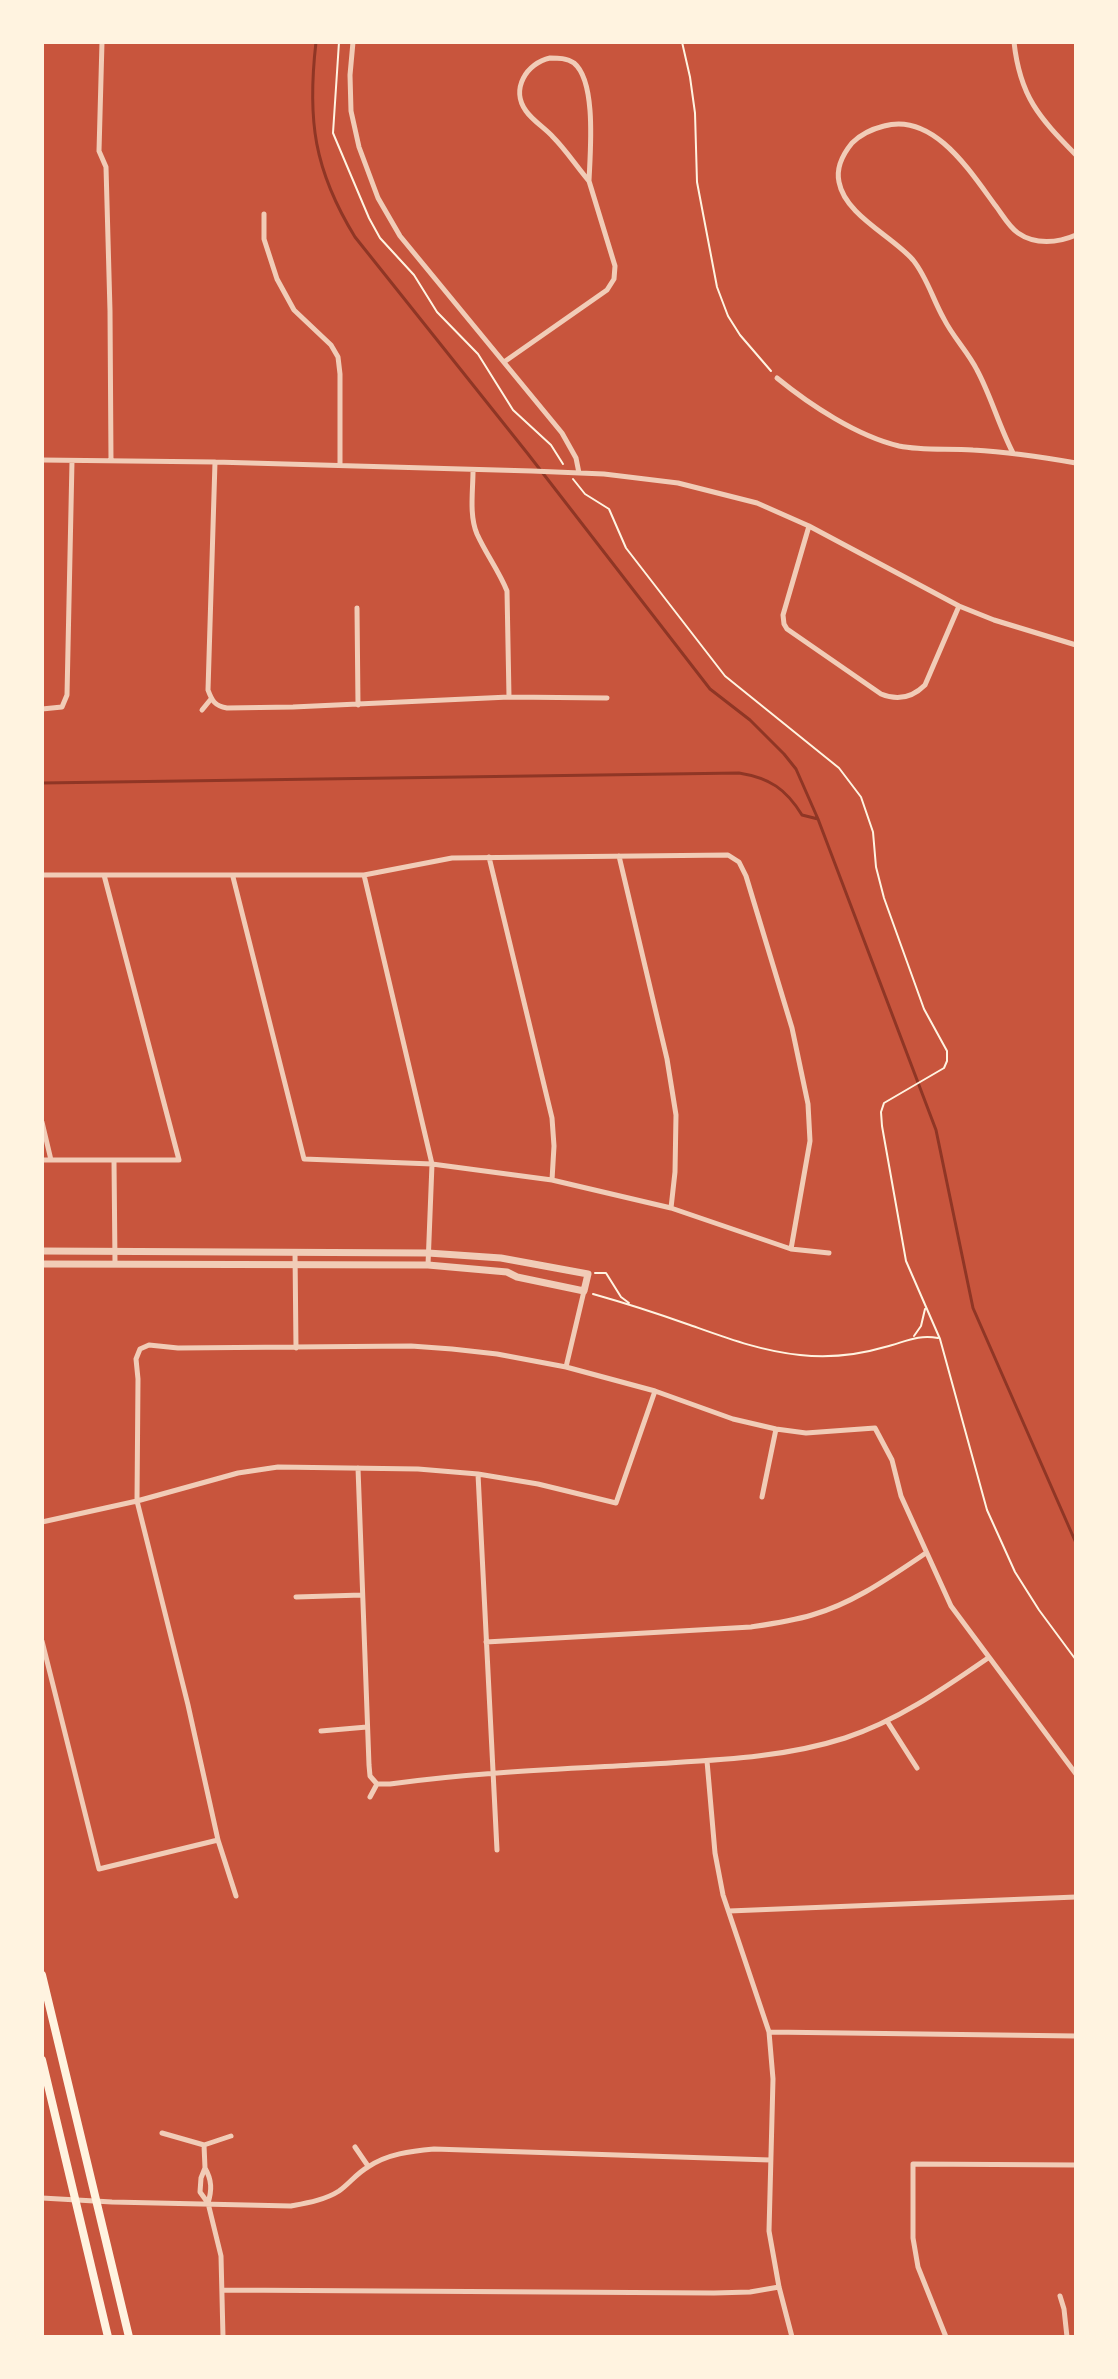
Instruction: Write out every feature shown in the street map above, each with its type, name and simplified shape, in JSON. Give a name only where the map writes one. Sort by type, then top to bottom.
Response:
[{"type":"main road","points":[[42,1975],[129,2337]]},
{"type":"main road","points":[[42,2060],[108,2337]]},
{"type":"street","points":[[102,42],[99,151],[106,167],[111,461]]},
{"type":"street","points":[[353,42],[351,111],[359,147],[378,198],[400,236],[562,433],[576,458],[579,473]]},
{"type":"street","points":[[1014,42],[1020,75],[1033,106],[1041,119],[1076,155]]},
{"type":"street","points":[[504,362],[607,290],[614,279],[615,266],[589,181],[587,84],[572,61],[541,60],[526,70],[521,84],[525,110],[555,138],[589,181]]},
{"type":"street","points":[[1013,453],[977,369],[944,321],[920,270],[912,259],[848,202],[839,181],[839,167],[852,144],[862,135],[892,124],[906,124],[927,132],[966,166],[1017,232],[1032,240],[1047,242],[1066,240],[1076,235]]},
{"type":"street","points":[[264,214],[264,239],[277,279],[294,310],[331,345],[338,357],[340,465]]},
{"type":"street","points":[[777,378],[803,399],[873,437],[899,446],[1013,453],[1076,463]]},
{"type":"street","points":[[42,460],[532,471],[643,477],[678,483],[757,503],[809,526],[959,606],[1076,645]]},
{"type":"street","points":[[62,707],[67,695],[72,461]]},
{"type":"street","points":[[215,462],[208,690],[217,706],[358,705],[509,697],[607,698]]},
{"type":"street","points":[[473,471],[473,515],[477,533],[507,591],[509,697]]},
{"type":"street","points":[[809,526],[783,615],[784,624],[881,694],[903,698],[925,685],[959,606]]},
{"type":"street","points":[[357,608],[358,705]]},
{"type":"street","points":[[202,710],[211,699]]},
{"type":"street","points":[[42,709],[62,707],[70,714]]},
{"type":"street","points":[[42,875],[364,875],[452,858],[710,854],[735,858],[746,876],[792,1028],[808,1104],[810,1141],[791,1249]]},
{"type":"street","points":[[619,856],[667,1059],[676,1115],[671,1208]]},
{"type":"street","points":[[489,857],[552,1118],[552,1180]]},
{"type":"street","points":[[42,1160],[179,1160],[104,875]]},
{"type":"street","points":[[364,875],[432,1164],[428,1265]]},
{"type":"street","points":[[233,877],[304,1159],[432,1164],[552,1180],[671,1208],[791,1249],[829,1253]]},
{"type":"street","points":[[42,1122],[51,1160]]},
{"type":"street","points":[[114,1161],[115,1263]]},
{"type":"street","points":[[42,1251],[428,1253],[501,1258],[588,1274],[566,1367]]},
{"type":"street","points":[[295,1251],[296,1348]]},
{"type":"street","points":[[42,1264],[428,1265],[507,1272],[517,1277],[584,1291]]},
{"type":"street","points":[[236,1896],[218,1840],[137,1501],[136,1359],[140,1349],[149,1345],[178,1348],[411,1346],[497,1354],[566,1367],[655,1391],[733,1419],[776,1429],[806,1433],[875,1428],[892,1460],[901,1496],[951,1606],[1076,1774]]},
{"type":"street","points":[[616,1503],[655,1391]]},
{"type":"street","points":[[762,1497],[776,1429]]},
{"type":"street","points":[[42,1522],[278,1467],[418,1469],[478,1474],[538,1484],[616,1503],[621,1511]]},
{"type":"street","points":[[358,1468],[369,1765],[375,1783],[370,1797]]},
{"type":"street","points":[[478,1474],[497,1850]]},
{"type":"street","points":[[486,1642],[778,1623],[813,1615],[870,1590],[926,1553]]},
{"type":"street","points":[[296,1597],[362,1595]]},
{"type":"street","points":[[42,1641],[99,1869],[218,1840]]},
{"type":"street","points":[[375,1783],[707,1761],[792,1751],[844,1738],[887,1721],[988,1658]]},
{"type":"street","points":[[887,1721],[917,1768]]},
{"type":"street","points":[[321,1731],[367,1727]]},
{"type":"street","points":[[707,1761],[715,1853],[729,1911],[769,2032],[773,2079],[769,2231],[792,2337]]},
{"type":"street","points":[[729,1911],[1076,1897]]},
{"type":"street","points":[[769,2032],[1076,2036]]},
{"type":"street","points":[[162,2133],[204,2145],[231,2136]]},
{"type":"street","points":[[204,2145],[205,2168],[200,2192],[208,2203],[221,2256],[223,2337]]},
{"type":"street","points":[[355,2147],[368,2166]]},
{"type":"street","points":[[42,2198],[291,2206],[313,2202],[338,2192],[368,2166],[410,2151],[434,2149],[770,2160]]},
{"type":"street","points":[[946,2337],[918,2267],[913,2238],[913,2164],[1076,2165]]},
{"type":"street","points":[[205,2168],[211,2178],[208,2203]]},
{"type":"street","points":[[223,2290],[714,2293],[779,2287]]},
{"type":"street","points":[[1060,2296],[1067,2337]]},
{"type":"path","points":[[682,42],[695,113],[697,182],[717,287],[728,316],[740,335],[777,378]]},
{"type":"path","points":[[576,483],[585,494],[609,509],[626,548],[725,676],[839,768],[861,797],[873,832],[876,867],[884,898],[924,1009],[947,1051],[944,1068],[884,1103],[881,1112],[906,1261],[940,1339],[971,1459],[991,1521],[1015,1572],[1076,1660]]},
{"type":"path","points":[[588,1274],[606,1273],[621,1297],[630,1304]]},
{"type":"path","points":[[584,1291],[767,1350],[800,1355],[861,1353],[913,1337],[940,1339]]},
{"type":"path","points":[[913,1337],[921,1326],[925,1307]]},
{"type":"waterway","points":[[316,42],[313,96],[317,144],[330,189],[355,237],[710,689],[750,720],[796,769],[818,819],[936,1130],[973,1308],[1076,1543]]},
{"type":"waterway","points":[[42,783],[739,773],[776,786],[790,798],[802,815],[818,819]]}]
